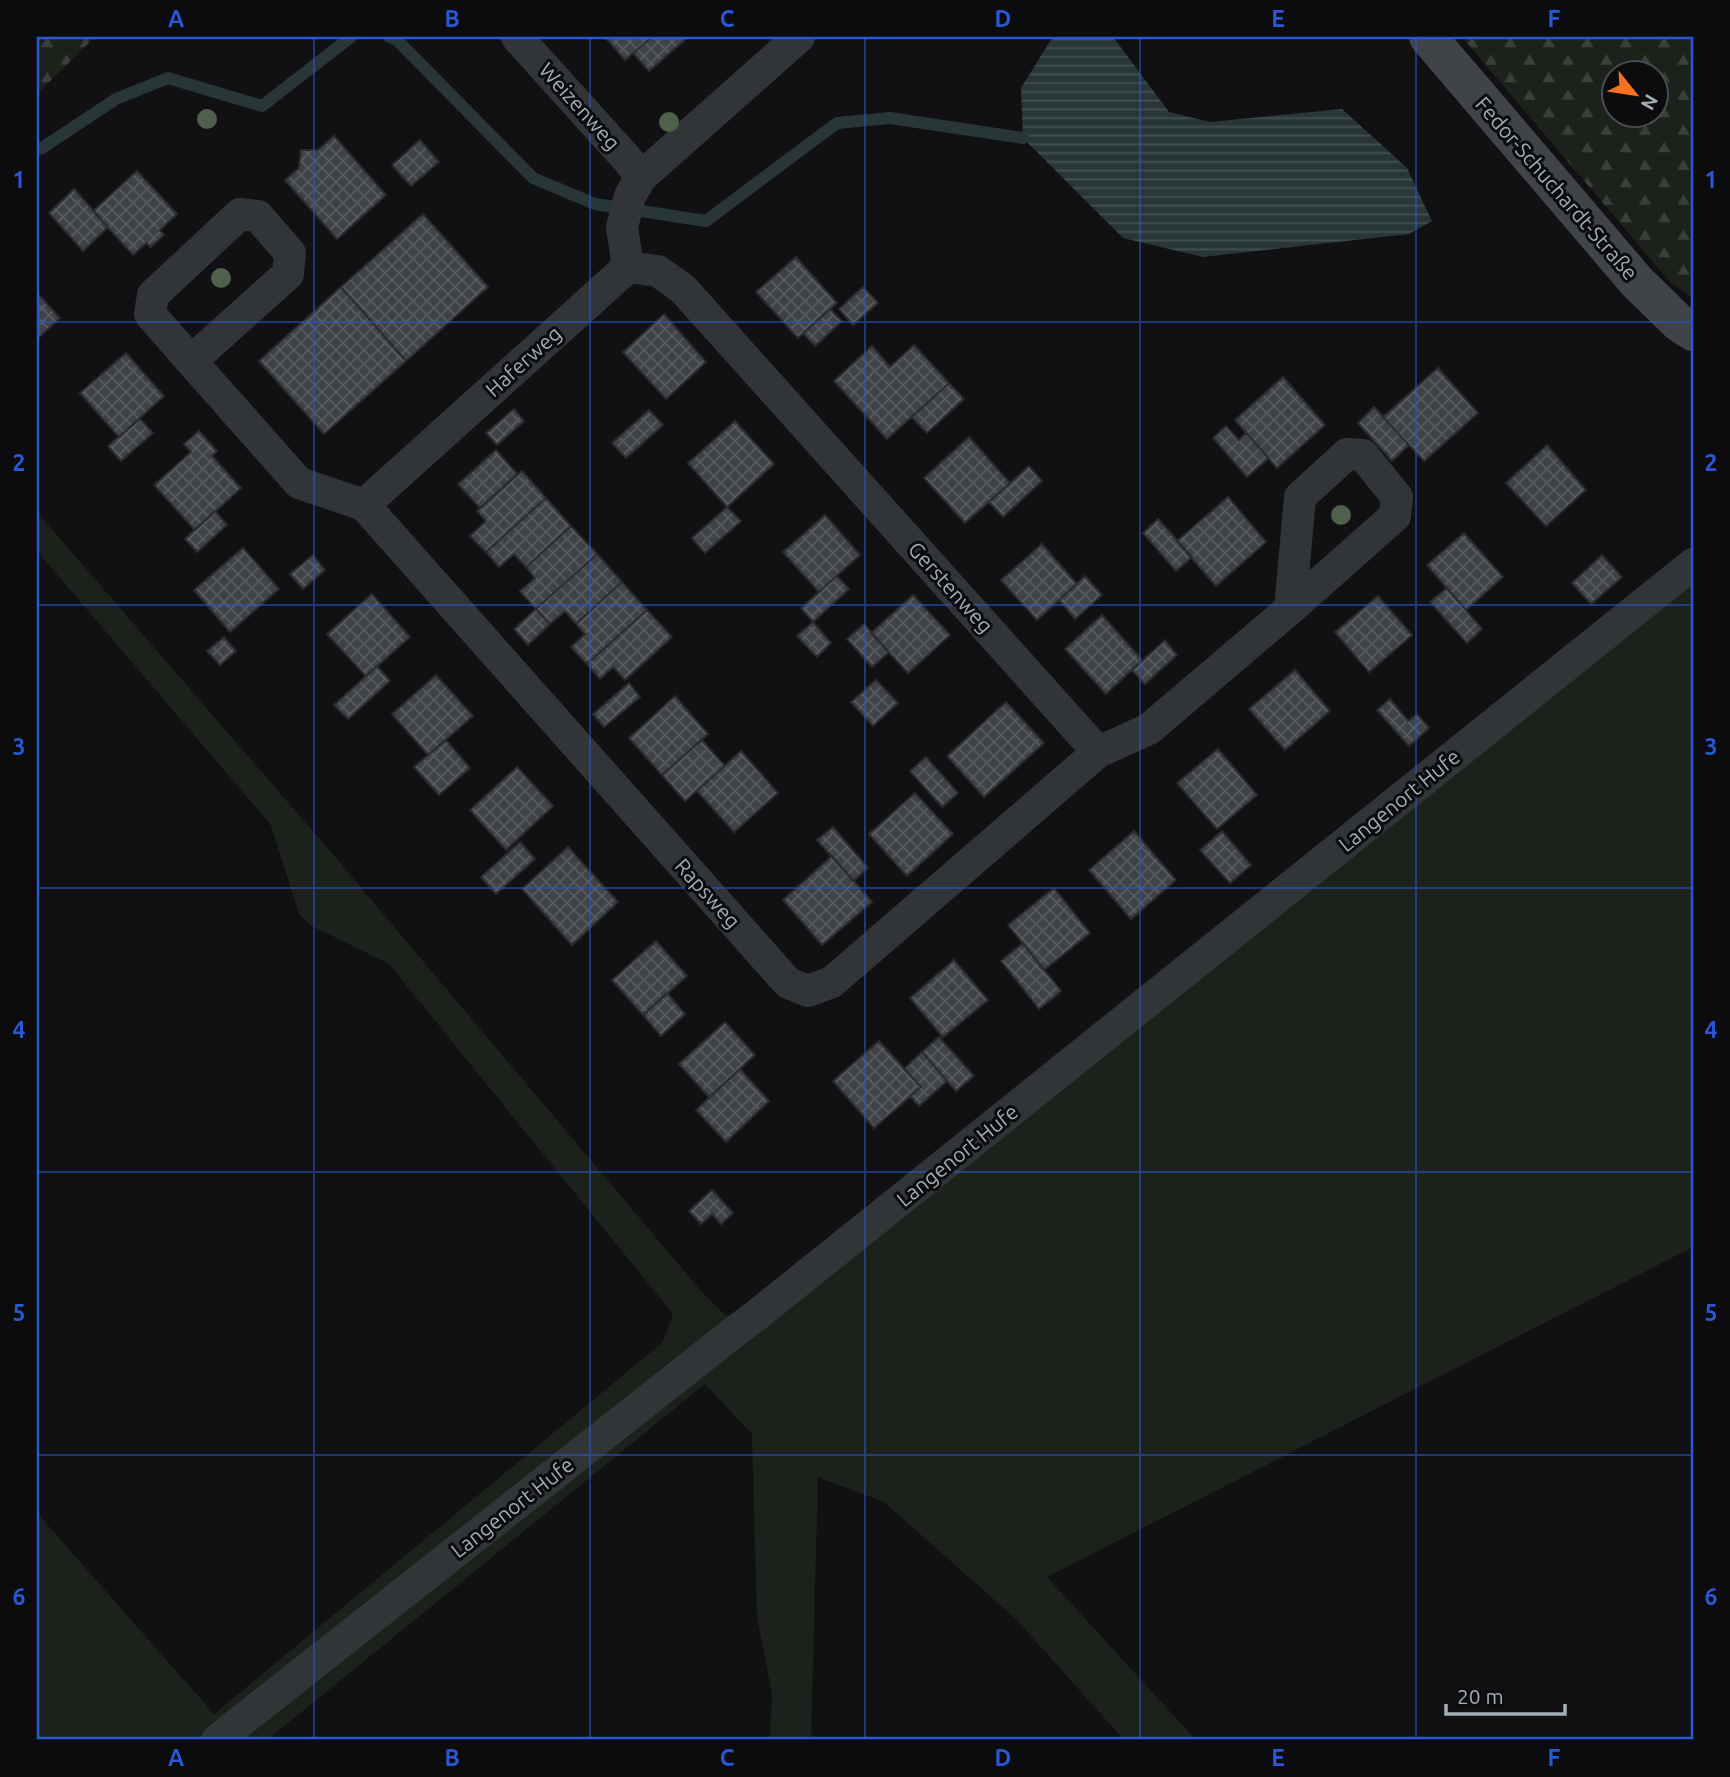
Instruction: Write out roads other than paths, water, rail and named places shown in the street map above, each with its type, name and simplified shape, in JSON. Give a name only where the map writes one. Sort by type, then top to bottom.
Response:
[{"type":"street","name":"Weizenweg","points":[[517,37],[641,177]]},
{"type":"street","points":[[628,267],[622,227],[630,196],[641,177],[799,37]]},
{"type":"street","name":"Fedor-Schuchardt-Straße","points":[[1428,37],[1637,282],[1679,323],[1693,331]]},
{"type":"street","points":[[191,362],[288,274],[290,253],[258,216],[240,214],[153,295],[150,314],[191,362],[299,483],[364,505]]},
{"type":"street","name":"Haferweg","points":[[364,505],[628,267]]},
{"type":"street","name":"Gerstenweg","points":[[628,267],[658,271],[683,289],[1098,752]]},
{"type":"street","points":[[1098,752],[1149,729],[1290,609],[1395,516],[1397,497],[1363,455],[1347,454],[1300,497],[1290,609]]},
{"type":"street","name":"Rapsweg","points":[[364,505],[788,983],[808,991],[832,982],[1098,752]]},
{"type":"street","name":"Langenort Hufe","points":[[217,1740],[758,1314],[1693,564]]},
{"type":"waterway","points":[[37,149],[116,99],[168,78],[262,106],[351,37]]},
{"type":"waterway","points":[[389,37],[397,40],[533,178],[595,204],[706,221],[837,123],[890,118],[1023,138]]}]
